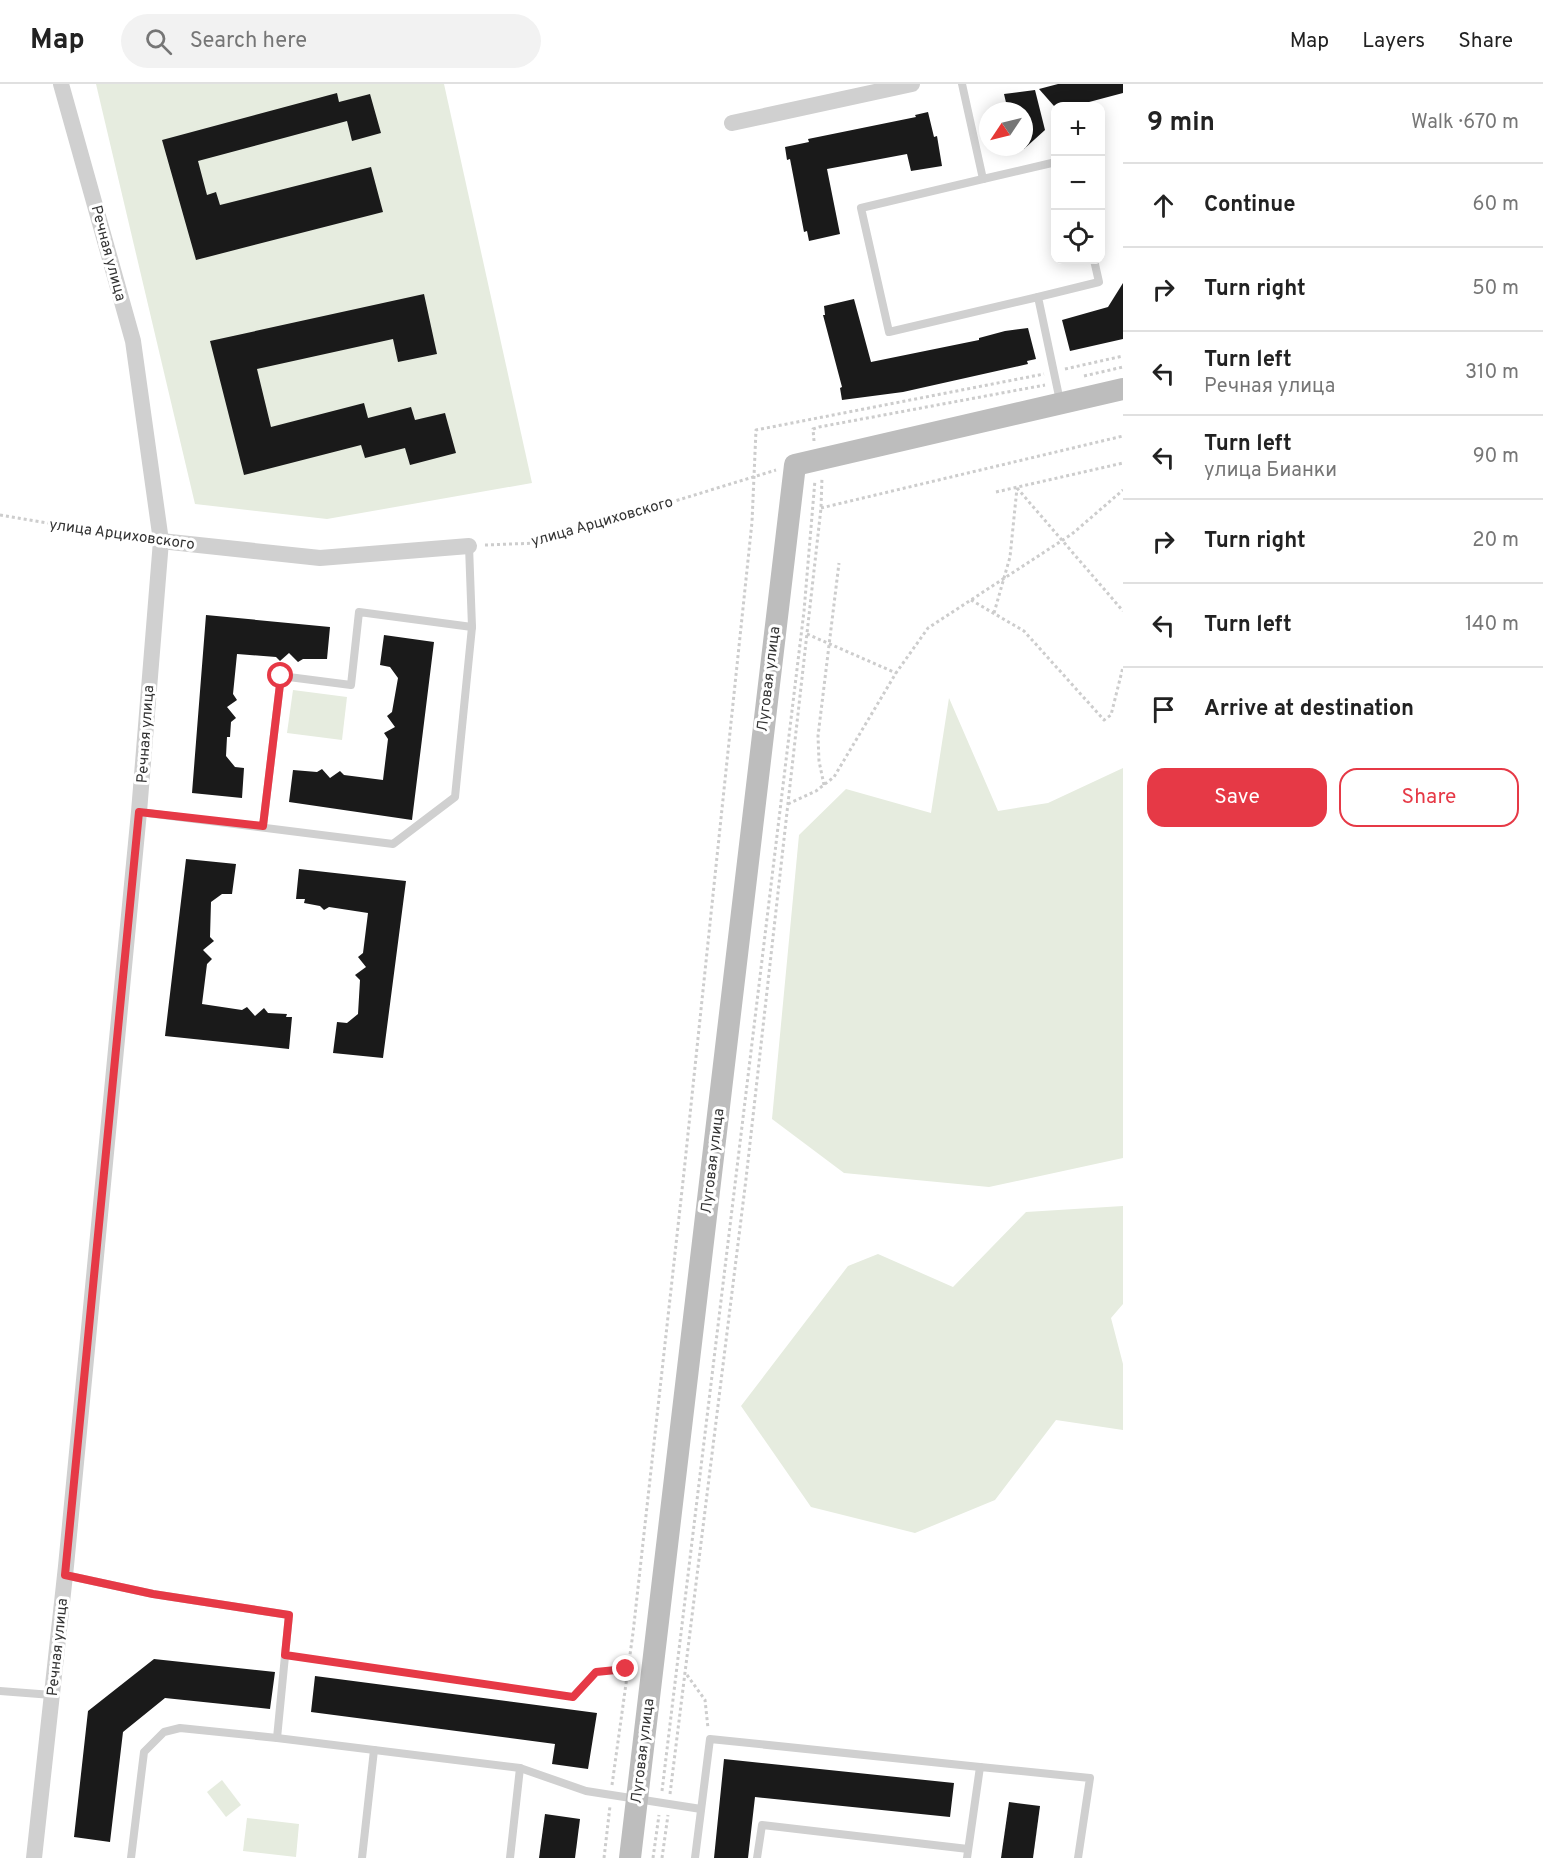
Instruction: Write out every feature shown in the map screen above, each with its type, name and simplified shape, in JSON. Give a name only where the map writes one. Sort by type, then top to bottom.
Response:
[{"type":"street","name":"Речная улица","points":[[34,1858],[65,1575],[139,812],[160,542],[133,341],[61,84]]},
{"type":"street","points":[[732,123],[912,84]]},
{"type":"street","points":[[811,462],[1058,394],[1123,389]]},
{"type":"street","name":"Луговая улица","points":[[630,1858],[811,462]]},
{"type":"street","name":"улица Арциховского","points":[[160,542],[320,558],[469,546]]},
{"type":"lane","points":[[962,84],[983,179]]},
{"type":"lane","points":[[1051,163],[861,208],[889,332],[1099,282],[1095,264]]},
{"type":"lane","points":[[1038,297],[1058,394]]},
{"type":"lane","points":[[139,812],[393,844],[455,797],[472,627],[469,546]]},
{"type":"lane","points":[[263,826],[281,676],[351,685],[359,612],[472,627]]},
{"type":"lane","points":[[65,1575],[153,1594],[289,1615],[277,1738]]},
{"type":"lane","points":[[0,1690],[52,1695]]},
{"type":"lane","points":[[131,1858],[144,1752],[164,1732],[180,1728],[520,1768],[586,1791],[701,1809]]},
{"type":"lane","points":[[695,1858],[710,1738],[1090,1778],[1078,1858]]},
{"type":"lane","points":[[362,1858],[374,1750]]},
{"type":"lane","points":[[757,1858],[762,1825],[968,1853],[980,1767]]},
{"type":"lane","points":[[510,1858],[520,1768]]},
{"type":"path","points":[[662,1858],[665,1804],[804,611],[813,429],[1058,394],[1123,367]]},
{"type":"path","points":[[821,508],[1123,436]]},
{"type":"path","name":"улица Арциховского","points":[[469,546],[538,543],[753,475],[811,462]]},
{"type":"path","points":[[653,1858],[665,1804],[687,1675],[788,804],[821,508],[811,462]]},
{"type":"path","points":[[996,492],[1123,463]]},
{"type":"path","points":[[1017,488],[1123,611]]},
{"type":"path","points":[[994,613],[1006,578],[1014,537],[1017,488]]},
{"type":"path","points":[[788,804],[801,800],[824,785],[841,767],[896,673],[928,628],[1063,540],[1123,490]]},
{"type":"path","name":"улица Арциховского","points":[[0,515],[160,542]]},
{"type":"path","points":[[824,785],[819,761],[818,736],[839,563]]},
{"type":"path","points":[[971,600],[1024,631],[1104,720],[1112,715],[1123,667]]},
{"type":"path","points":[[807,634],[896,673]]},
{"type":"path","points":[[285,1655],[573,1697],[596,1672],[626,1669]]},
{"type":"path","points":[[687,1675],[705,1700],[710,1738]]},
{"type":"shaded area","points":[[96,84],[444,84],[532,483],[327,519],[195,504]]},
{"type":"shaded area","points":[[293,690],[347,697],[342,740],[287,733]]},
{"type":"shaded area","points":[[949,698],[998,811],[1048,803],[1123,768],[1123,1158],[989,1187],[844,1173],[772,1119],[799,835],[846,789],[931,813]]},
{"type":"shaded area","points":[[1123,1206],[1123,1304],[1111,1318],[1123,1364],[1123,1430],[1056,1420],[995,1500],[915,1533],[811,1507],[741,1406],[848,1266],[878,1254],[953,1287],[1026,1212]]},
{"type":"shaded area","points":[[222,1780],[241,1805],[226,1817],[207,1792]]},
{"type":"shaded area","points":[[247,1818],[299,1824],[296,1857],[243,1851]]},
{"type":"building","points":[[1058,84],[1123,84],[1123,93],[1089,102],[1051,103],[1039,89]]},
{"type":"building","points":[[1035,90],[1045,130],[1033,141],[1033,102],[1006,102],[1004,94]]},
{"type":"building","points":[[337,93],[339,102],[370,94],[381,133],[352,141],[347,121],[198,161],[207,195],[216,192],[220,205],[371,167],[383,212],[196,260],[162,140]]},
{"type":"building","points":[[928,112],[934,137],[937,136],[942,166],[911,171],[907,154],[827,169],[840,234],[809,241],[807,231],[804,232],[790,159],[787,160],[785,147],[809,142],[808,139],[916,117],[915,115]]},
{"type":"building","points":[[1123,283],[1123,339],[1070,351],[1062,320],[1108,307]]},
{"type":"building","points":[[424,294],[437,354],[398,362],[393,339],[257,369],[271,427],[364,403],[368,418],[411,407],[415,420],[445,413],[456,453],[410,465],[405,448],[365,458],[361,445],[244,475],[210,341]]},
{"type":"building","points":[[854,299],[871,362],[979,340],[979,338],[1005,331],[1028,328],[1036,359],[1027,361],[1028,364],[903,392],[842,400],[840,388],[842,387],[823,315],[825,315],[824,306]]},
{"type":"building","points":[[206,615],[330,627],[327,659],[303,659],[298,662],[289,653],[280,661],[276,657],[237,654],[233,694],[237,700],[227,707],[236,718],[231,722],[230,737],[227,737],[226,756],[235,767],[244,768],[242,798],[192,793]]},
{"type":"building","points":[[384,635],[434,642],[412,820],[289,802],[293,770],[317,772],[322,769],[330,778],[340,771],[344,775],[383,780],[388,739],[384,733],[395,727],[387,716],[392,712],[398,678],[390,667],[380,665]]},
{"type":"building","points":[[186,859],[236,864],[232,894],[222,894],[211,902],[210,937],[214,941],[203,950],[212,959],[207,964],[202,1004],[242,1010],[247,1007],[255,1016],[264,1008],[268,1013],[287,1014],[286,1017],[292,1017],[289,1049],[165,1036]]},
{"type":"building","points":[[299,869],[406,881],[383,1058],[333,1053],[337,1022],[347,1023],[358,1014],[360,980],[355,975],[366,967],[358,957],[363,953],[368,913],[329,907],[324,910],[320,906],[304,903],[305,899],[296,899]]},
{"type":"building","points":[[154,1659],[275,1672],[270,1709],[165,1698],[123,1732],[110,1842],[74,1837],[88,1711]]},
{"type":"building","points":[[315,1676],[597,1713],[588,1769],[552,1764],[555,1744],[311,1712]]},
{"type":"building","points":[[724,1759],[954,1783],[950,1817],[755,1797],[748,1858],[714,1858]]},
{"type":"building","points":[[1009,1802],[1040,1806],[1033,1858],[1001,1858]]},
{"type":"building","points":[[545,1814],[580,1819],[575,1858],[539,1858]]},
{"type":"route","points":[[281,676],[263,826],[139,812],[65,1575],[153,1594],[289,1615],[285,1655],[573,1697],[596,1672],[626,1669]]}]
